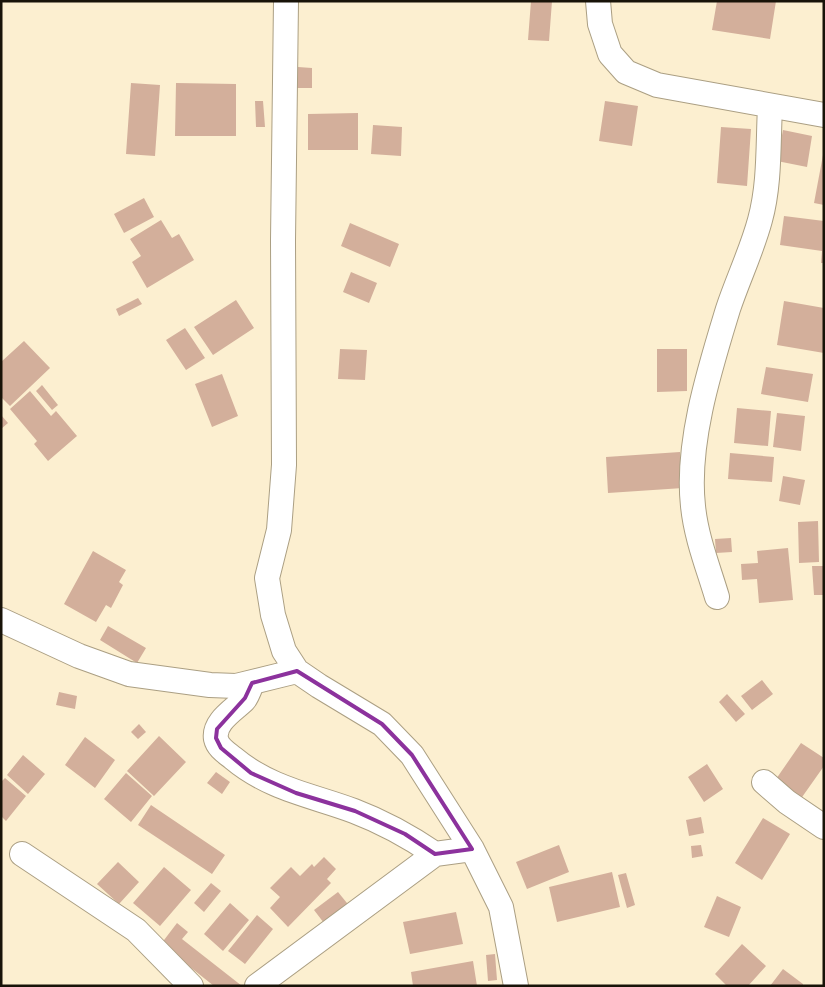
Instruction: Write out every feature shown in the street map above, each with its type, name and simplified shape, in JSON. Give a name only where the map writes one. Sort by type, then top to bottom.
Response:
[{"type":"street","points":[[286,1],[284,466],[278,530],[268,578],[273,615],[284,651],[297,670],[319,686],[382,724],[412,755],[472,849],[501,907],[516,986]]},
{"type":"street","points":[[598,1],[600,24],[610,54],[626,72],[657,85],[770,107],[824,115]]},
{"type":"street","points":[[717,597],[700,541],[693,505],[693,456],[703,400],[726,318],[760,219],[766,178],[770,107]]},
{"type":"street","points":[[1,620],[79,656],[129,674],[210,685],[236,686],[297,670]]},
{"type":"street","points":[[252,683],[245,698],[217,728],[216,738],[221,748],[251,773],[296,793],[355,811],[405,834],[435,854]]},
{"type":"street","points":[[764,782],[787,802],[824,827]]},
{"type":"street","points":[[257,986],[435,854],[472,849]]},
{"type":"street","points":[[22,854],[136,930],[191,986]]},
{"type":"highlighted area","points":[[297,671],[382,724],[412,755],[472,849],[435,854],[405,834],[355,811],[296,793],[251,773],[221,748],[216,738],[217,729],[245,698],[252,683]]},
{"type":"building","points":[[531,1],[552,1],[549,41],[528,40]]},
{"type":"building","points":[[717,1],[776,1],[770,39],[712,30]]},
{"type":"building","points":[[298,67],[312,68],[312,88],[297,88]]},
{"type":"building","points":[[131,83],[160,85],[155,156],[126,154]]},
{"type":"building","points":[[176,83],[236,84],[236,136],[175,136]]},
{"type":"building","points":[[255,101],[263,101],[265,127],[256,127]]},
{"type":"building","points":[[605,101],[638,106],[632,146],[599,141]]},
{"type":"building","points":[[358,113],[358,150],[308,150],[308,114]]},
{"type":"building","points":[[373,125],[402,127],[401,156],[371,154]]},
{"type":"building","points":[[721,127],[751,129],[747,186],[717,183]]},
{"type":"building","points":[[783,130],[812,136],[807,167],[777,161]]},
{"type":"building","points":[[824,155],[824,205],[814,203]]},
{"type":"building","points":[[144,198],[154,217],[124,233],[114,214]]},
{"type":"building","points":[[784,216],[824,221],[824,263],[821,263],[822,251],[780,245]]},
{"type":"building","points":[[161,220],[172,238],[179,234],[194,260],[147,288],[132,262],[141,256],[130,239]]},
{"type":"building","points":[[350,223],[399,244],[390,267],[341,246]]},
{"type":"building","points":[[351,272],[377,283],[369,303],[343,292]]},
{"type":"building","points":[[138,298],[142,304],[119,316],[116,309]]},
{"type":"building","points":[[236,300],[254,328],[213,355],[194,327]]},
{"type":"building","points":[[784,301],[824,308],[824,353],[777,345]]},
{"type":"building","points":[[185,328],[205,358],[186,370],[166,340]]},
{"type":"building","points":[[24,341],[50,368],[10,406],[1,397],[1,362]]},
{"type":"building","points":[[340,349],[367,350],[365,380],[338,379]]},
{"type":"building","points":[[657,349],[687,349],[687,391],[657,392]]},
{"type":"building","points":[[766,367],[813,374],[808,402],[761,394]]},
{"type":"building","points":[[222,374],[238,416],[212,427],[195,384]]},
{"type":"building","points":[[42,385],[58,405],[52,410],[36,391]]},
{"type":"building","points":[[30,391],[51,416],[56,411],[77,436],[48,461],[34,444],[37,441],[10,409]]},
{"type":"building","points":[[737,408],[771,411],[768,446],[734,443]]},
{"type":"building","points":[[777,413],[805,416],[801,451],[773,447]]},
{"type":"building","points":[[1,415],[8,423],[1,429]]},
{"type":"building","points":[[680,452],[683,488],[608,493],[606,457]]},
{"type":"building","points":[[730,453],[774,457],[772,482],[728,479]]},
{"type":"building","points":[[783,476],[805,480],[800,505],[779,501]]},
{"type":"building","points":[[818,521],[819,562],[799,563],[798,522]]},
{"type":"building","points":[[731,538],[732,552],[716,553],[715,539]]},
{"type":"building","points":[[788,548],[793,600],[759,603],[757,579],[742,580],[741,564],[758,563],[757,551]]},
{"type":"building","points":[[93,551],[126,570],[119,582],[123,585],[111,608],[106,605],[96,622],[64,604]]},
{"type":"building","points":[[812,566],[824,566],[824,595],[814,595]]},
{"type":"building","points":[[108,626],[146,648],[137,663],[100,640]]},
{"type":"building","points":[[762,680],[773,694],[752,710],[741,696]]},
{"type":"building","points":[[59,692],[77,696],[75,709],[56,705]]},
{"type":"building","points":[[727,694],[745,714],[736,722],[719,702]]},
{"type":"building","points":[[139,724],[146,732],[138,739],[131,732]]},
{"type":"building","points":[[159,736],[186,762],[154,796],[127,771]]},
{"type":"building","points":[[85,737],[115,760],[95,788],[65,765]]},
{"type":"building","points":[[801,743],[824,758],[824,766],[800,800],[774,782]]},
{"type":"building","points":[[23,755],[45,774],[28,794],[7,775]]},
{"type":"building","points":[[707,764],[723,789],[704,802],[688,777]]},
{"type":"building","points":[[216,772],[230,782],[222,794],[207,783]]},
{"type":"building","points":[[126,773],[152,796],[131,822],[104,799]]},
{"type":"building","points":[[5,778],[26,796],[6,821],[1,816],[1,782]]},
{"type":"building","points":[[151,805],[225,855],[212,874],[138,825]]},
{"type":"building","points":[[701,817],[704,833],[689,836],[686,820]]},
{"type":"building","points":[[763,818],[790,834],[762,880],[735,863]]},
{"type":"building","points":[[559,845],[569,872],[527,889],[516,862]]},
{"type":"building","points":[[701,845],[703,856],[692,858],[691,846]]},
{"type":"building","points":[[324,857],[336,869],[327,879],[331,883],[288,927],[270,908],[280,897],[270,888],[291,867],[300,876],[312,864],[314,867]]},
{"type":"building","points":[[118,862],[139,882],[119,904],[97,884]]},
{"type":"building","points":[[164,867],[191,890],[160,926],[133,903]]},
{"type":"building","points":[[612,872],[620,907],[557,922],[549,887]]},
{"type":"building","points":[[626,873],[635,905],[627,908],[618,875]]},
{"type":"building","points":[[211,883],[221,891],[204,912],[194,903]]},
{"type":"building","points":[[338,892],[351,908],[327,927],[314,910]]},
{"type":"building","points":[[717,896],[741,907],[729,937],[704,927]]},
{"type":"building","points":[[230,903],[249,920],[223,951],[204,934]]},
{"type":"building","points":[[456,912],[463,944],[410,954],[403,922]]},
{"type":"building","points":[[257,915],[273,929],[245,964],[228,951]]},
{"type":"building","points":[[177,923],[188,932],[182,939],[242,986],[214,986],[161,944]]},
{"type":"building","points":[[742,944],[766,966],[748,986],[727,986],[715,974]]},
{"type":"building","points":[[495,954],[497,980],[488,981],[486,955]]},
{"type":"building","points":[[473,961],[477,986],[413,986],[411,972]]},
{"type":"building","points":[[783,969],[803,984],[803,986],[770,986]]}]
